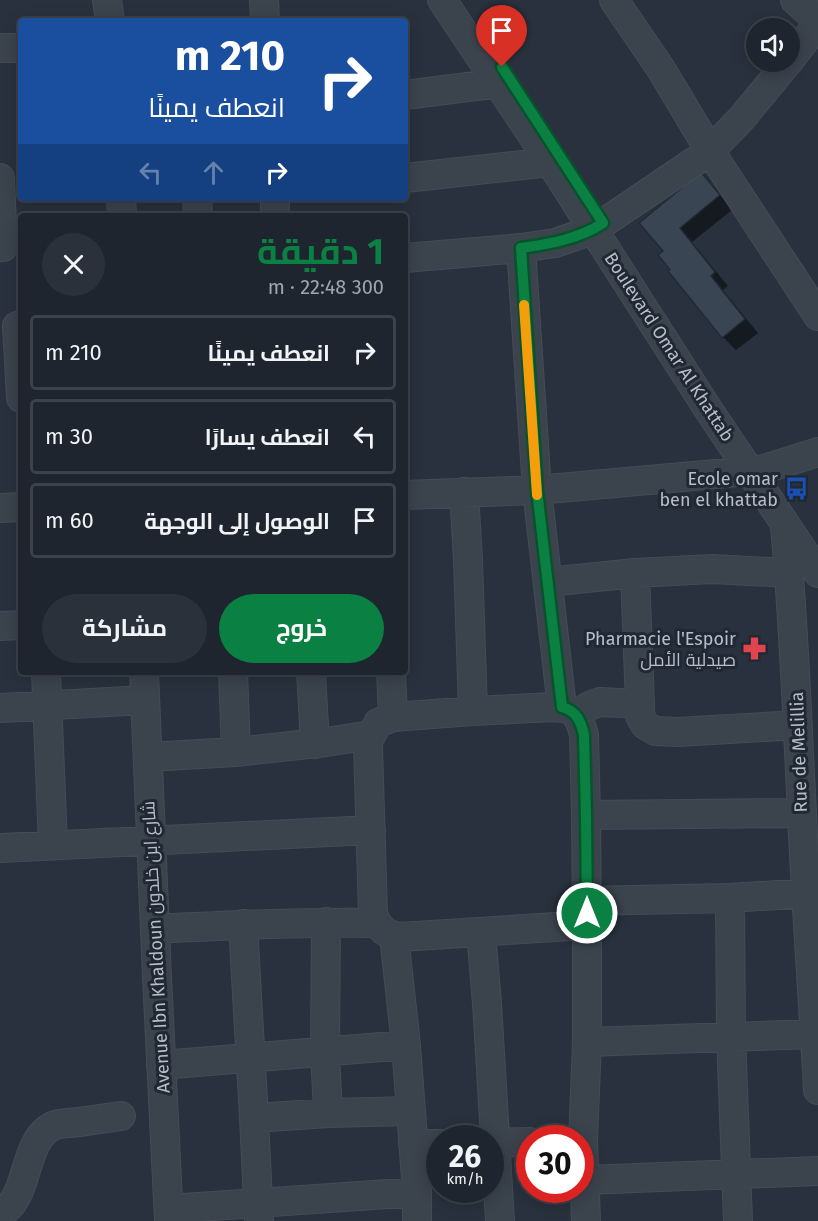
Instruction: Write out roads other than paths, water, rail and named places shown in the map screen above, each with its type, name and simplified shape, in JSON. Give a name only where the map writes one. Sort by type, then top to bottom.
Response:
[{"type":"street","points":[[107,0],[110,18]]},
{"type":"street","points":[[264,0],[265,18]]},
{"type":"street","name":"Boulevard Omar Al Khattab","points":[[442,0],[550,162],[675,327],[757,470],[784,522],[818,573]]},
{"type":"street","name":"Boulevard Omar Al Khattab","points":[[459,0],[598,226]]},
{"type":"street","points":[[614,0],[661,69],[710,151],[818,316]]},
{"type":"street","points":[[795,0],[818,22],[800,46]]},
{"type":"street","points":[[0,48],[18,48]]},
{"type":"street","points":[[408,258],[555,243],[598,226],[710,151],[742,118],[780,72]]},
{"type":"street","points":[[408,95],[498,84]]},
{"type":"street","points":[[408,178],[550,162]]},
{"type":"street","points":[[0,178],[8,247]]},
{"type":"street","points":[[521,248],[537,490],[548,582],[570,712]]},
{"type":"street","points":[[13,327],[18,371]]},
{"type":"street","points":[[0,397],[18,397]]},
{"type":"street","points":[[408,495],[537,490],[757,470],[818,452]]},
{"type":"street","name":"Boulevard Omar Al Khattab","points":[[757,470],[818,552]]},
{"type":"street","points":[[464,492],[473,711]]},
{"type":"street","points":[[0,508],[18,507]]},
{"type":"street","name":"Rue de Melillia","points":[[784,522],[789,573],[807,893],[813,932],[818,1090]]},
{"type":"street","points":[[548,582],[635,573],[711,570],[789,573]]},
{"type":"street","points":[[635,573],[640,716],[645,725],[656,730],[678,732],[798,725]]},
{"type":"street","points":[[0,626],[18,625]]},
{"type":"street","points":[[46,675],[52,845]]},
{"type":"street","name":"Avenue Ibn Khaldoun شارع ابن خلدون","points":[[144,675],[169,1215]]},
{"type":"street","points":[[233,675],[236,752]]},
{"type":"street","points":[[311,675],[315,744]]},
{"type":"street","points":[[391,675],[393,717]]},
{"type":"street","points":[[0,708],[145,700]]},
{"type":"street","points":[[570,712],[600,702],[640,704]]},
{"type":"street","points":[[417,1221],[417,1192],[426,1144],[411,1111],[406,1045],[385,929],[373,914],[368,746],[378,723],[385,719],[554,706],[570,712],[581,725],[584,735],[587,913],[587,1042],[583,1125]]},
{"type":"street","points":[[148,757],[236,752],[315,744],[371,735]]},
{"type":"street","points":[[586,815],[802,813]]},
{"type":"street","points":[[0,848],[370,830]]},
{"type":"street","points":[[155,929],[326,922],[385,929],[400,937],[481,933],[587,913],[730,898],[807,893]]},
{"type":"street","points":[[730,898],[731,1036],[738,1221]]},
{"type":"street","points":[[326,922],[325,1052],[328,1113]]},
{"type":"street","points":[[243,924],[259,1212]]},
{"type":"street","points":[[481,933],[487,1003],[492,1125]]},
{"type":"street","points":[[587,1042],[731,1036],[816,1026]]},
{"type":"street","points":[[161,1065],[406,1045]]},
{"type":"street","points":[[254,1118],[411,1111]]},
{"type":"street","points":[[10,1214],[30,1155],[44,1133],[54,1126],[121,1116]]},
{"type":"street","points":[[594,1180],[818,1171]]},
{"type":"street","points":[[169,1215],[259,1212],[417,1192]]},
{"type":"street","points":[[498,1203],[500,1221]]},
{"type":"street","points":[[586,1203],[586,1221]]},
{"type":"place","name":"Ecole omar ben el khattab","points":[[796,489]]},
{"type":"place","name":"Pharmacie l'Espoir صيدلية الأمل","points":[[754,649]]}]
